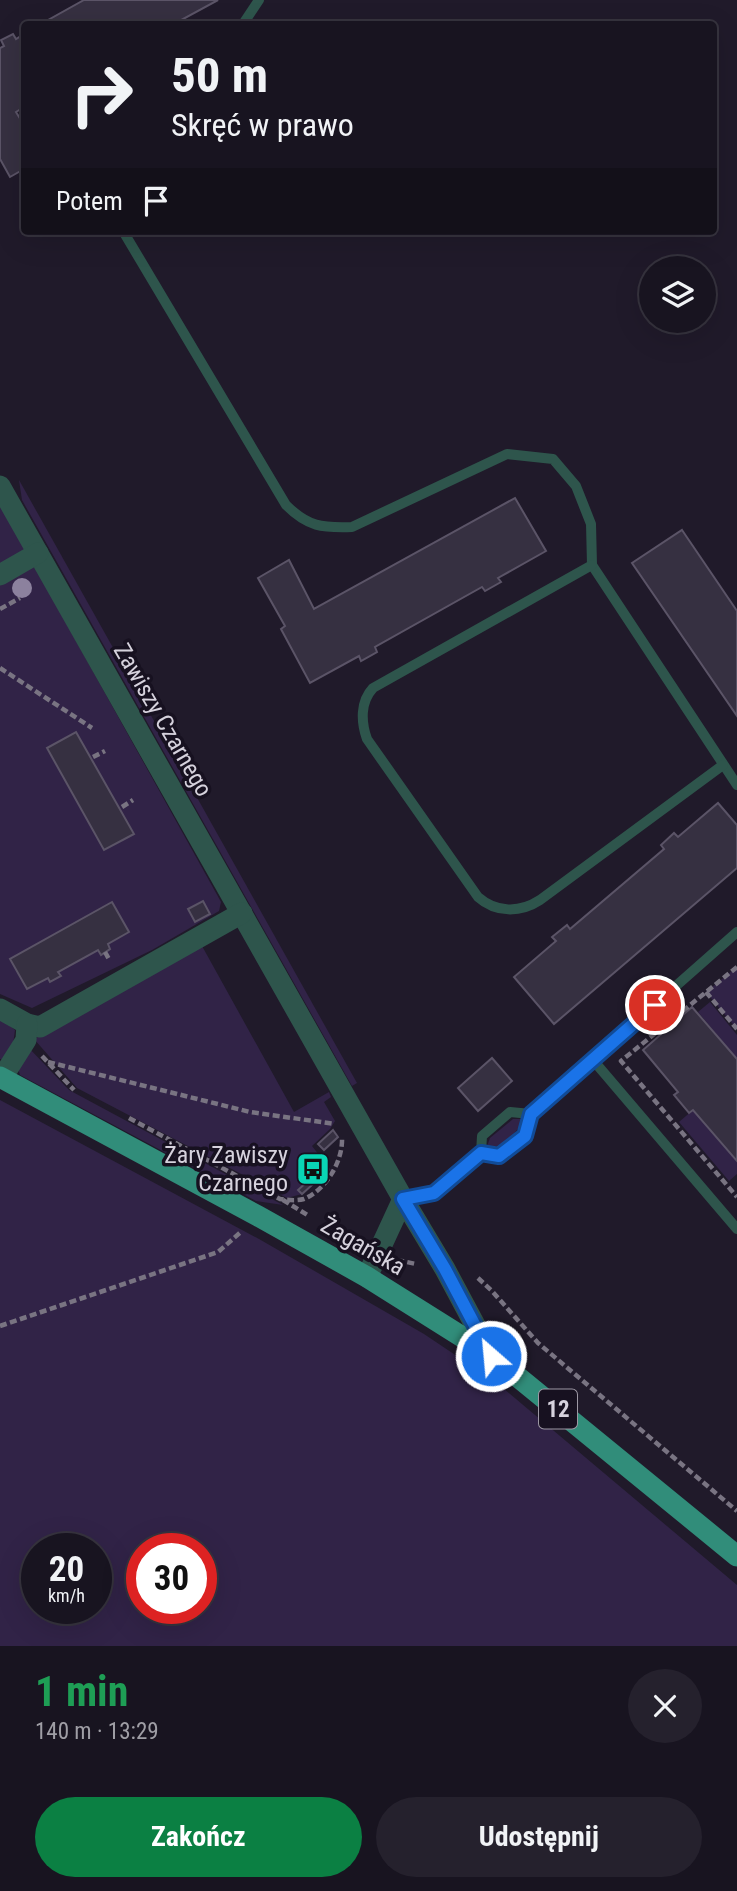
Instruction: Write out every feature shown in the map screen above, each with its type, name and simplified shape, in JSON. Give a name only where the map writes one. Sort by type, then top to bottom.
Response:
[{"type":"main road","name":"Żagańska","points":[[1,1077],[367,1277],[491,1356],[737,1556]]},
{"type":"street","name":"Zawiszy Czarnego","points":[[0,486],[445,1269],[491,1356]]},
{"type":"street","points":[[0,575],[38,553]]},
{"type":"street","points":[[1,1077],[26,1032],[40,1027],[242,913]]},
{"type":"street","points":[[0,1009],[26,1032]]},
{"type":"street","points":[[367,1277],[403,1199]]},
{"type":"lane","points":[[245,21],[259,0]]},
{"type":"lane","points":[[125,235],[286,505],[301,520],[327,528],[352,527],[507,454],[553,459],[576,486],[591,524],[592,565],[737,785]]},
{"type":"lane","points":[[592,565],[373,688],[363,705],[363,729],[367,739],[478,897],[491,906],[509,910],[520,910],[540,900],[723,765]]},
{"type":"lane","points":[[481,1153],[499,1156],[525,1136],[531,1114],[737,932]]},
{"type":"lane","points":[[593,1060],[737,1228]]},
{"type":"lane","points":[[403,1199],[434,1193],[481,1153],[482,1136],[510,1112],[531,1114]]},
{"type":"path","points":[[0,609],[20,598]]},
{"type":"path","points":[[0,668],[92,727]]},
{"type":"path","points":[[93,757],[105,751]]},
{"type":"path","points":[[122,807],[133,800]]},
{"type":"path","points":[[737,967],[621,1061],[737,1197]]},
{"type":"path","points":[[706,992],[737,1029]]},
{"type":"path","points":[[26,1032],[48,1062],[73,1089],[85,1095]]},
{"type":"path","points":[[48,1062],[250,1112],[342,1125]]},
{"type":"path","points":[[122,1114],[280,1199],[304,1199],[331,1176],[340,1153],[342,1135]]},
{"type":"path","points":[[0,1326],[218,1252],[258,1216]]},
{"type":"path","points":[[377,1257],[471,1273],[538,1343],[737,1511]]},
{"type":"shaded area","points":[[19,480],[357,1083],[352,1086],[22,500]]},
{"type":"shaded area","points":[[0,504],[221,902],[219,911],[152,950],[32,1008],[0,994]]},
{"type":"shaded area","points":[[202,946],[294,1112],[329,1092],[331,1097],[324,1102],[335,1121],[312,1146],[331,1170],[312,1185],[308,1181],[298,1189],[302,1194],[287,1198],[77,1088],[34,1039]]},
{"type":"shaded area","points":[[737,967],[737,1029],[706,992]]},
{"type":"shaded area","points":[[710,1002],[737,1035],[737,1059],[698,1012]]},
{"type":"shaded area","points":[[0,1018],[15,1030],[13,1044],[3,1059],[0,1059]]},
{"type":"shaded area","points":[[28,1047],[69,1090],[283,1205],[256,1201],[20,1075],[18,1069]]},
{"type":"shaded area","points":[[0,1100],[259,1239],[424,1334],[497,1383],[737,1585],[737,1646],[0,1646]]},
{"type":"shaded area","points":[[693,1110],[737,1161],[737,1174],[729,1181],[679,1122]]},
{"type":"shaded area","points":[[513,1119],[524,1119],[509,1138],[486,1149],[490,1138]]},
{"type":"building","points":[[84,0],[218,0],[180,21],[46,21]]},
{"type":"building","points":[[13,34],[16,39],[21,36],[21,109],[16,112],[21,120],[21,171],[10,177],[0,159],[0,48],[4,46],[1,40]]},
{"type":"building","points":[[515,498],[546,551],[498,578],[501,582],[485,591],[482,587],[375,647],[377,652],[361,661],[359,656],[310,683],[281,629],[285,626],[258,578],[289,560],[314,609]]},
{"type":"building","points":[[682,530],[737,611],[737,716],[632,563]]},
{"type":"building","points":[[76,732],[134,834],[104,850],[47,748]]},
{"type":"building","points":[[718,803],[737,825],[737,868],[554,1024],[514,977],[556,941],[552,937],[567,925],[570,929],[664,849],[661,845],[674,833],[678,837]]},
{"type":"building","points":[[203,901],[210,914],[195,922],[188,909]]},
{"type":"building","points":[[112,902],[129,932],[108,944],[110,949],[101,955],[98,950],[58,972],[61,976],[50,982],[48,978],[27,989],[10,959]]},
{"type":"building","points":[[692,1007],[737,1059],[737,1161],[693,1110],[689,1113],[674,1095],[678,1092],[643,1050]]},
{"type":"building","points":[[492,1058],[512,1081],[478,1111],[458,1088]]},
{"type":"building","points":[[333,1130],[338,1137],[324,1150],[318,1144]]},
{"type":"building","points":[[308,1181],[312,1185],[302,1194],[298,1190]]},
{"type":"place","name":"Żary Zawiszy Czarnego","points":[[313,1169]]},
{"type":"route","points":[[491,1356],[462,1299],[403,1199],[434,1193],[481,1153],[499,1156],[525,1136],[531,1114],[655,1005]]}]
